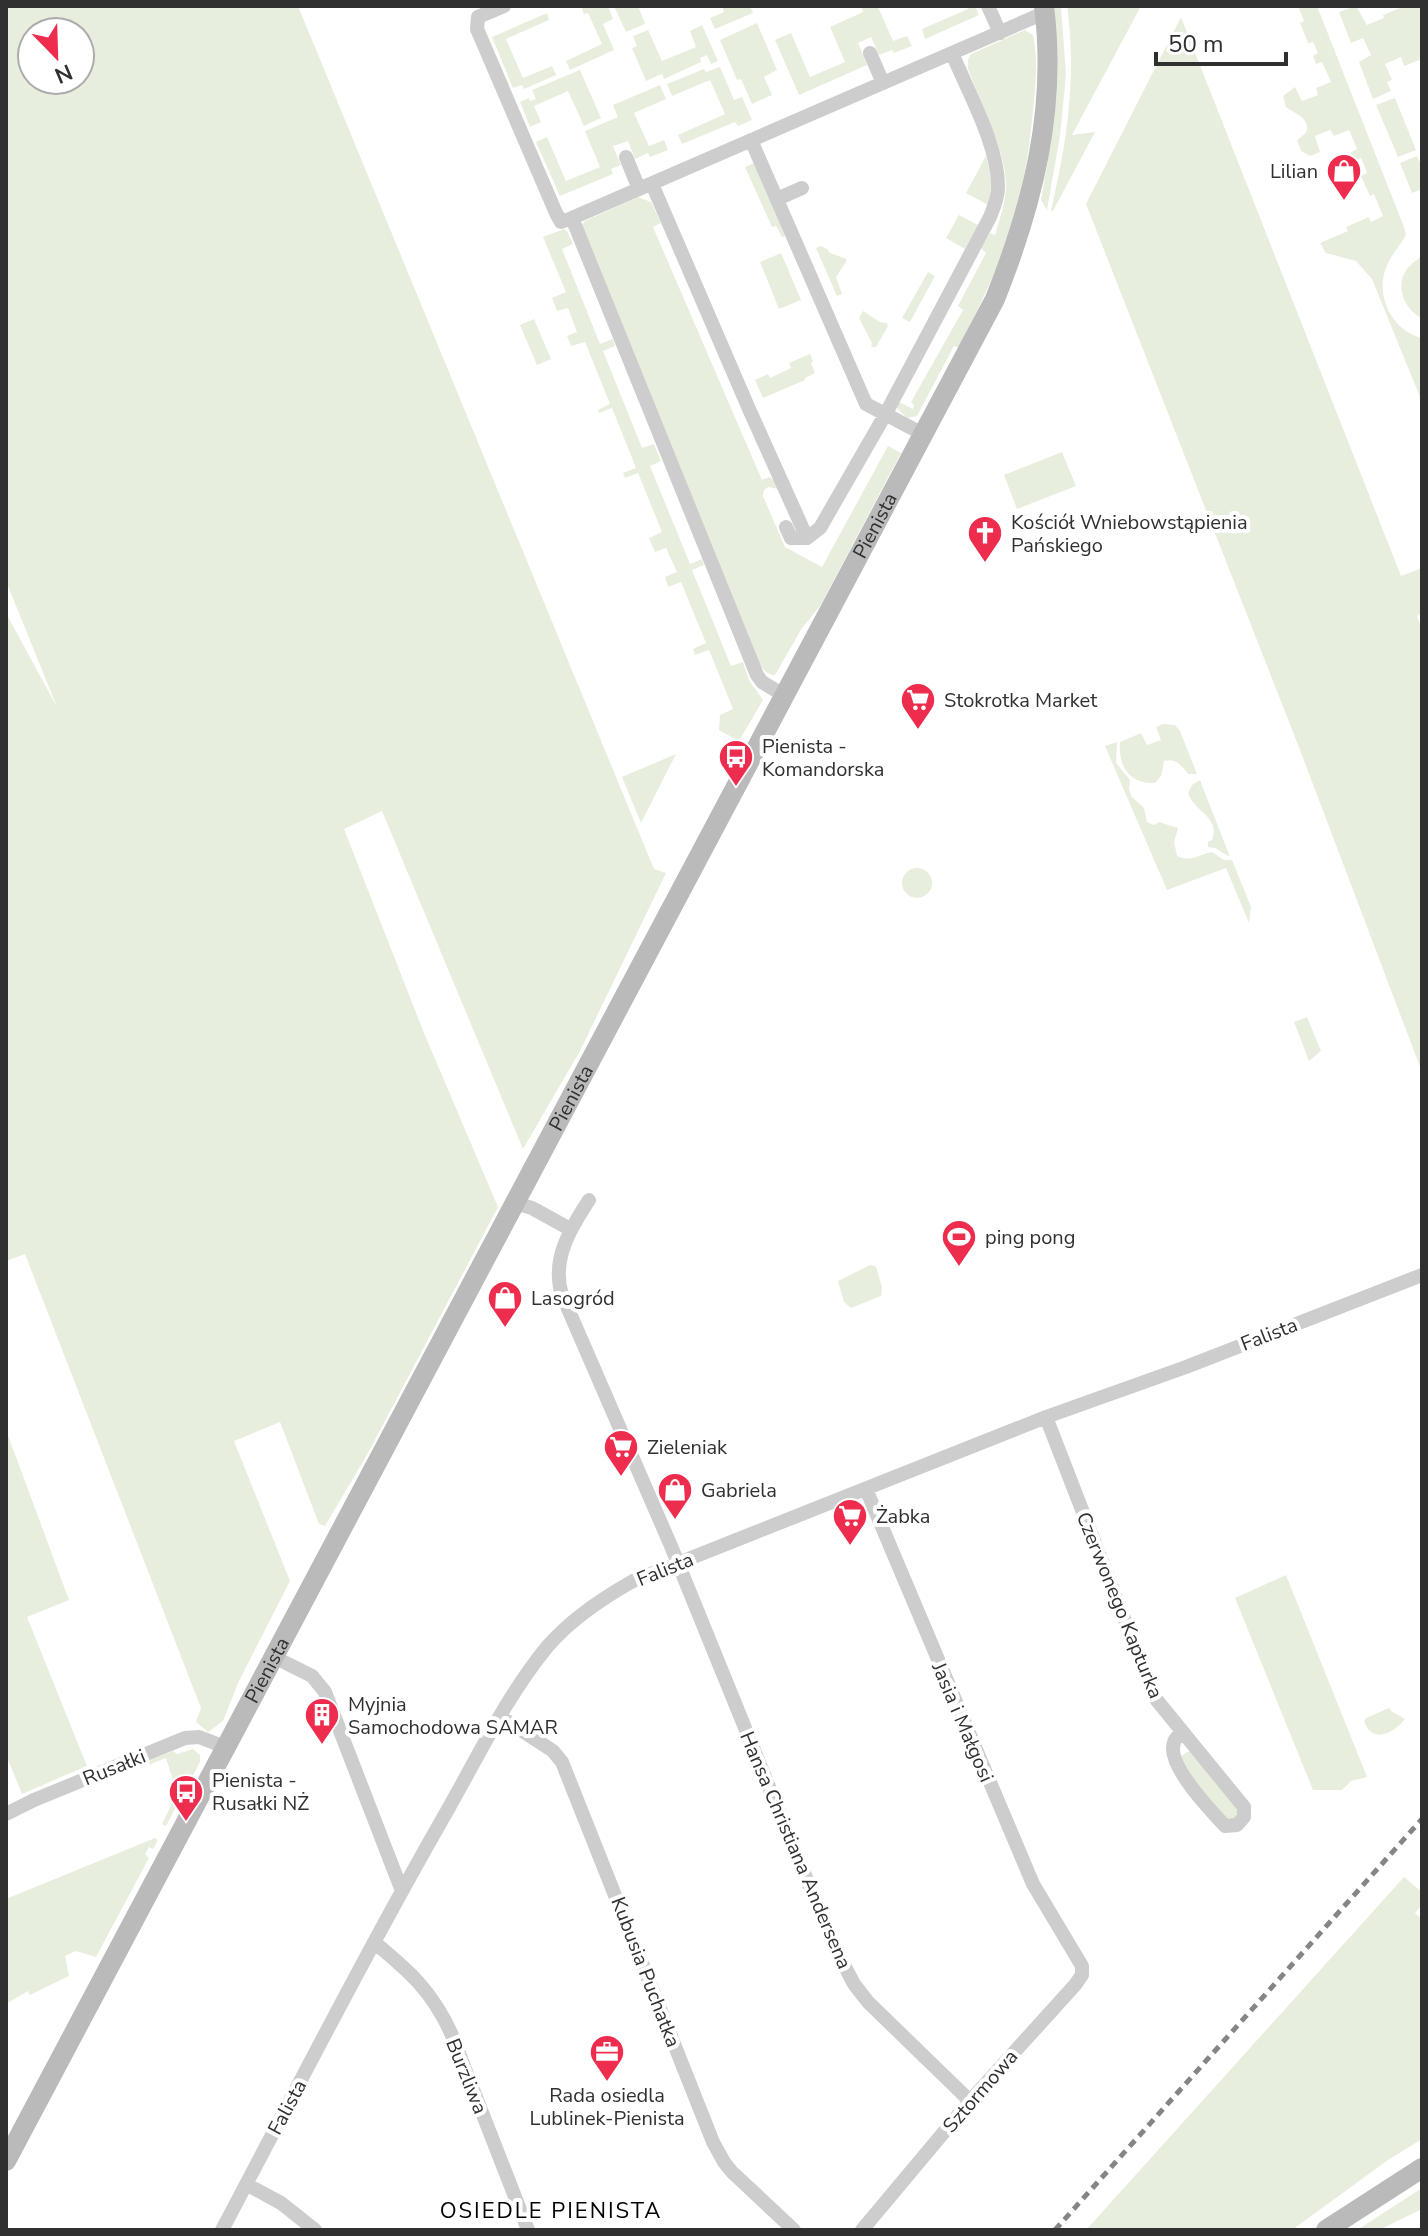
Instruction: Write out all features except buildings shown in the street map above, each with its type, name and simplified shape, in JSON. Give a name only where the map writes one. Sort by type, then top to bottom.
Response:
[{"type":"street","points":[[504,6],[478,17],[477,29],[561,222],[1000,33],[1044,10]]},
{"type":"street","points":[[988,6],[1000,33]]},
{"type":"street","name":"Pienista","points":[[6,2161],[995,299],[1027,212],[1035,180],[1045,119],[1047,51],[1044,10]]},
{"type":"street","points":[[870,53],[883,83]]},
{"type":"street","points":[[786,527],[791,538],[807,538],[820,528],[885,415],[996,202],[998,174],[992,150],[952,53]]},
{"type":"street","points":[[751,140],[863,399],[870,408],[923,434]]},
{"type":"street","points":[[626,157],[646,186],[807,538]]},
{"type":"street","points":[[777,199],[802,188]]},
{"type":"street","points":[[572,218],[757,675],[762,682],[785,696]]},
{"type":"street","name":"Hansa Christiana Andersena","points":[[589,1200],[570,1229],[558,1262],[562,1295],[678,1563],[843,1966],[868,2002],[970,2101]]},
{"type":"street","points":[[515,1203],[532,1208],[570,1229]]},
{"type":"street","name":"Falista","points":[[222,2230],[374,1942],[501,1717],[548,1646],[578,1616],[633,1581],[1046,1417],[1186,1367],[1422,1275]]},
{"type":"street","name":"Czerwonego Kapturka","points":[[1046,1417],[1155,1698],[1244,1807],[1244,1817],[1237,1825],[1225,1826],[1178,1765],[1173,1748],[1182,1732]]},
{"type":"street","name":"Jasia i Małgosi","points":[[866,1489],[1027,1870],[1073,1949]]},
{"type":"street","points":[[274,1657],[312,1676],[325,1692],[402,1891]]},
{"type":"street","name":"Kubusia Puchatka","points":[[501,1717],[553,1751],[568,1772],[713,2142],[732,2172],[794,2230]]},
{"type":"street","name":"Rusałki","points":[[6,1814],[185,1738],[199,1737],[225,1747]]},
{"type":"street","name":"Burzliwa","points":[[374,1942],[403,1966],[436,2003],[451,2033],[528,2230]]},
{"type":"street","name":"Sztormowa","points":[[862,2230],[970,2101],[1082,1975],[1082,1966],[1073,1949]]},
{"type":"street","points":[[1326,2230],[1422,2168]]},
{"type":"street","points":[[246,2184],[281,2203],[315,2230]]},
{"type":"green space","points":[[6,6],[298,6],[654,869],[666,873],[580,1051],[523,1149],[382,811],[344,829],[424,1033],[498,1207],[368,1453],[325,1526],[319,1524],[280,1422],[234,1441],[290,1581],[239,1681],[223,1721],[208,1732],[196,1722],[201,1708],[25,1254],[6,1261],[6,613],[57,707],[6,581]]},
{"type":"green space","points":[[581,6],[608,6],[613,19],[603,24],[614,50],[570,70],[566,61],[602,44],[588,13],[584,14]]},
{"type":"green space","points":[[614,6],[638,6],[645,24],[626,32]]},
{"type":"green space","points":[[722,6],[750,6],[753,13],[715,29],[710,18],[724,12]]},
{"type":"green space","points":[[861,6],[880,6],[893,41],[907,36],[912,46],[879,55],[871,37],[858,43],[867,65],[799,95],[775,40],[791,33],[810,77],[845,62],[830,27],[863,12]]},
{"type":"green space","points":[[967,6],[975,6],[979,15],[925,39],[922,29],[968,9]]},
{"type":"green space","points":[[1053,6],[1061,6],[1066,75],[1060,136],[1047,210],[1041,200],[1055,103],[1057,55]]},
{"type":"green space","points":[[1067,6],[1141,6],[1072,135],[1095,132],[1053,211],[1071,83]]},
{"type":"green space","points":[[1298,6],[1317,6],[1404,227],[1406,235],[1388,264],[1383,290],[1395,320],[1411,334],[1422,338],[1422,402],[1372,279],[1356,261],[1326,253],[1320,243],[1348,231],[1346,227],[1369,217],[1371,222],[1383,216],[1374,194],[1370,196],[1361,176],[1367,173],[1361,158],[1355,160],[1351,152],[1357,149],[1349,130],[1334,136],[1330,130],[1315,136],[1320,152],[1310,156],[1301,151],[1297,140],[1306,133],[1306,124],[1286,107],[1283,96],[1295,87],[1302,101],[1318,95],[1316,88],[1331,82],[1322,62],[1316,64],[1313,56],[1318,53],[1313,42],[1308,43],[1300,23],[1304,21]]},
{"type":"green space","points":[[1356,6],[1367,25],[1384,18],[1383,15],[1400,6],[1422,6],[1422,59],[1404,66],[1401,57],[1385,64],[1392,80],[1387,82],[1391,91],[1373,99],[1359,62],[1371,55],[1363,38],[1351,43],[1339,12]]},
{"type":"green space","points":[[547,13],[549,20],[506,39],[523,78],[552,66],[556,75],[524,89],[522,85],[513,88],[492,37]]},
{"type":"green space","points":[[1181,17],[1401,576],[1422,568],[1422,613],[1417,616],[1422,630],[1422,1072],[1300,750],[1086,204]]},
{"type":"green space","points":[[757,23],[777,70],[764,77],[772,95],[752,104],[741,79],[737,80],[720,40]]},
{"type":"green space","points":[[702,25],[718,61],[711,64],[707,55],[700,58],[701,62],[664,79],[662,74],[646,81],[632,48],[637,46],[633,36],[648,30],[662,61],[696,47],[690,31]]},
{"type":"green space","points":[[1025,30],[1033,35],[1035,88],[1025,173],[1013,225],[1001,259],[959,348],[954,346],[917,416],[907,418],[897,408],[897,401],[913,409],[911,402],[963,310],[958,306],[986,253],[981,248],[990,233],[995,235],[1005,197],[1002,157],[968,69],[968,59],[971,54]]},
{"type":"green space","points":[[720,67],[734,100],[742,97],[752,120],[738,126],[735,122],[682,144],[678,135],[725,114],[710,80],[672,96],[667,84],[704,69],[706,72]]},
{"type":"green space","points":[[580,70],[601,118],[584,126],[568,91],[534,106],[541,122],[530,127],[520,102],[536,99],[532,90]]},
{"type":"green space","points":[[660,85],[666,99],[634,113],[649,146],[664,140],[668,150],[635,159],[628,141],[613,146],[621,165],[611,169],[613,174],[560,196],[536,142],[547,137],[566,181],[600,167],[585,131],[618,117],[613,105]]},
{"type":"green space","points":[[1395,98],[1416,150],[1398,157],[1376,105]]},
{"type":"green space","points":[[986,156],[991,180],[988,205],[966,193]]},
{"type":"green space","points":[[1417,156],[1422,167],[1422,189],[1412,193],[1400,163]]},
{"type":"green space","points":[[754,163],[785,236],[782,237],[776,226],[772,227],[745,167]]},
{"type":"green space","points":[[638,197],[651,202],[661,223],[653,227],[762,480],[769,477],[778,489],[768,487],[763,496],[785,547],[822,567],[888,446],[901,453],[820,606],[802,628],[775,675],[766,671],[755,657],[582,225]]},
{"type":"green space","points":[[959,215],[978,225],[965,249],[946,238]]},
{"type":"green space","points":[[564,229],[573,244],[562,249],[600,344],[613,339],[615,346],[603,351],[642,448],[654,444],[661,461],[650,466],[690,564],[702,559],[704,565],[692,570],[731,666],[743,662],[749,680],[763,700],[739,741],[719,730],[720,715],[733,709],[709,650],[695,655],[693,649],[706,643],[681,582],[668,587],[665,577],[677,572],[666,548],[655,552],[649,538],[662,532],[638,473],[625,478],[623,473],[636,468],[612,408],[599,413],[598,410],[610,404],[585,342],[571,346],[567,336],[577,332],[568,308],[557,311],[552,298],[566,292],[543,237]]},
{"type":"green space","points":[[821,246],[846,259],[836,277],[842,294],[837,296],[816,248]]},
{"type":"green space","points":[[781,253],[801,300],[779,309],[760,262]]},
{"type":"green space","points":[[1422,256],[1422,318],[1408,306],[1401,287],[1405,271]]},
{"type":"green space","points":[[928,272],[935,276],[910,322],[902,318]]},
{"type":"green space","points":[[863,311],[887,323],[876,347],[871,347],[872,343],[859,318]]},
{"type":"green space","points":[[534,319],[551,359],[537,365],[520,325]]},
{"type":"green space","points":[[810,354],[815,373],[763,398],[755,380],[768,374],[770,378],[791,368],[789,363]]},
{"type":"green space","points":[[1062,452],[1076,486],[1017,509],[1004,475]]},
{"type":"green space","points":[[1175,725],[1180,731],[1197,774],[1188,774],[1178,763],[1168,760],[1164,761],[1161,776],[1155,783],[1132,777],[1123,766],[1120,742],[1141,733],[1147,745],[1161,740],[1156,727]]},
{"type":"green space","points":[[1117,742],[1116,763],[1130,780],[1132,797],[1144,808],[1147,822],[1178,828],[1174,842],[1177,856],[1191,858],[1212,852],[1224,860],[1232,860],[1251,907],[1249,923],[1226,868],[1167,890],[1105,746]]},
{"type":"green space","points":[[676,754],[641,823],[622,777]]},
{"type":"green space","points":[[1200,780],[1230,857],[1208,847],[1213,826],[1188,793],[1192,785]]},
{"type":"green space","points":[[917,868],[928,872],[932,883],[928,894],[917,898],[906,894],[902,883],[906,872]]},
{"type":"green space","points":[[1307,1017],[1321,1051],[1309,1061],[1294,1022]]},
{"type":"green space","points":[[870,1265],[876,1267],[882,1287],[881,1296],[851,1308],[844,1302],[838,1281]]},
{"type":"green space","points":[[6,1430],[69,1600],[27,1617],[87,1766],[22,1794],[6,1755]]},
{"type":"green space","points":[[1286,1575],[1367,1777],[1351,1781],[1342,1790],[1313,1790],[1235,1598]]},
{"type":"green space","points":[[1389,1708],[1405,1719],[1389,1732],[1372,1733],[1364,1721],[1366,1718]]},
{"type":"green space","points":[[193,1749],[200,1755],[200,1762],[166,1826],[162,1824],[177,1793],[166,1758],[141,1768],[140,1764],[173,1751],[177,1754]]},
{"type":"green space","points":[[1187,1752],[1194,1752],[1238,1807],[1236,1818],[1227,1820],[1179,1764],[1179,1758]]},
{"type":"green space","points":[[155,1838],[158,1840],[153,1849],[149,1847],[145,1854],[149,1858],[96,1957],[76,1951],[65,1956],[69,1976],[30,1995],[28,1991],[6,2004],[6,1899]]},
{"type":"green space","points":[[1404,1877],[1422,1892],[1422,1905],[1415,1913],[1422,1919],[1422,2139],[1292,2230],[1086,2230]]},
{"type":"green space","points":[[1422,2188],[1422,2209],[1379,2230],[1357,2230]]},
{"type":"railway","points":[[1055,2230],[1422,1819]]},
{"type":"place","name":"Lilian","points":[[1344,202]]},
{"type":"place","name":"Kościół Wniebowstąpienia Pańskiego","points":[[985,564]]},
{"type":"place","name":"Stokrotka Market","points":[[918,731]]},
{"type":"place","name":"Pienista - Komandorska","points":[[736,788]]},
{"type":"place","name":"ping pong","points":[[959,1268]]},
{"type":"place","name":"Lasogród","points":[[505,1329]]},
{"type":"place","name":"Zieleniak","points":[[621,1478]]},
{"type":"place","name":"Gabriela","points":[[675,1521]]},
{"type":"place","name":"Żabka","points":[[850,1547]]},
{"type":"place","name":"Myjnia Samochodowa SAMAR","points":[[322,1746]]},
{"type":"place","name":"Pienista - Rusałki NŻ","points":[[186,1823]]},
{"type":"place","name":"Rada osiedla Lublinek-Pienista","points":[[607,2083]]},
{"type":"district","name":"OSIEDLE PIENISTA","points":[[551,2210]]}]
